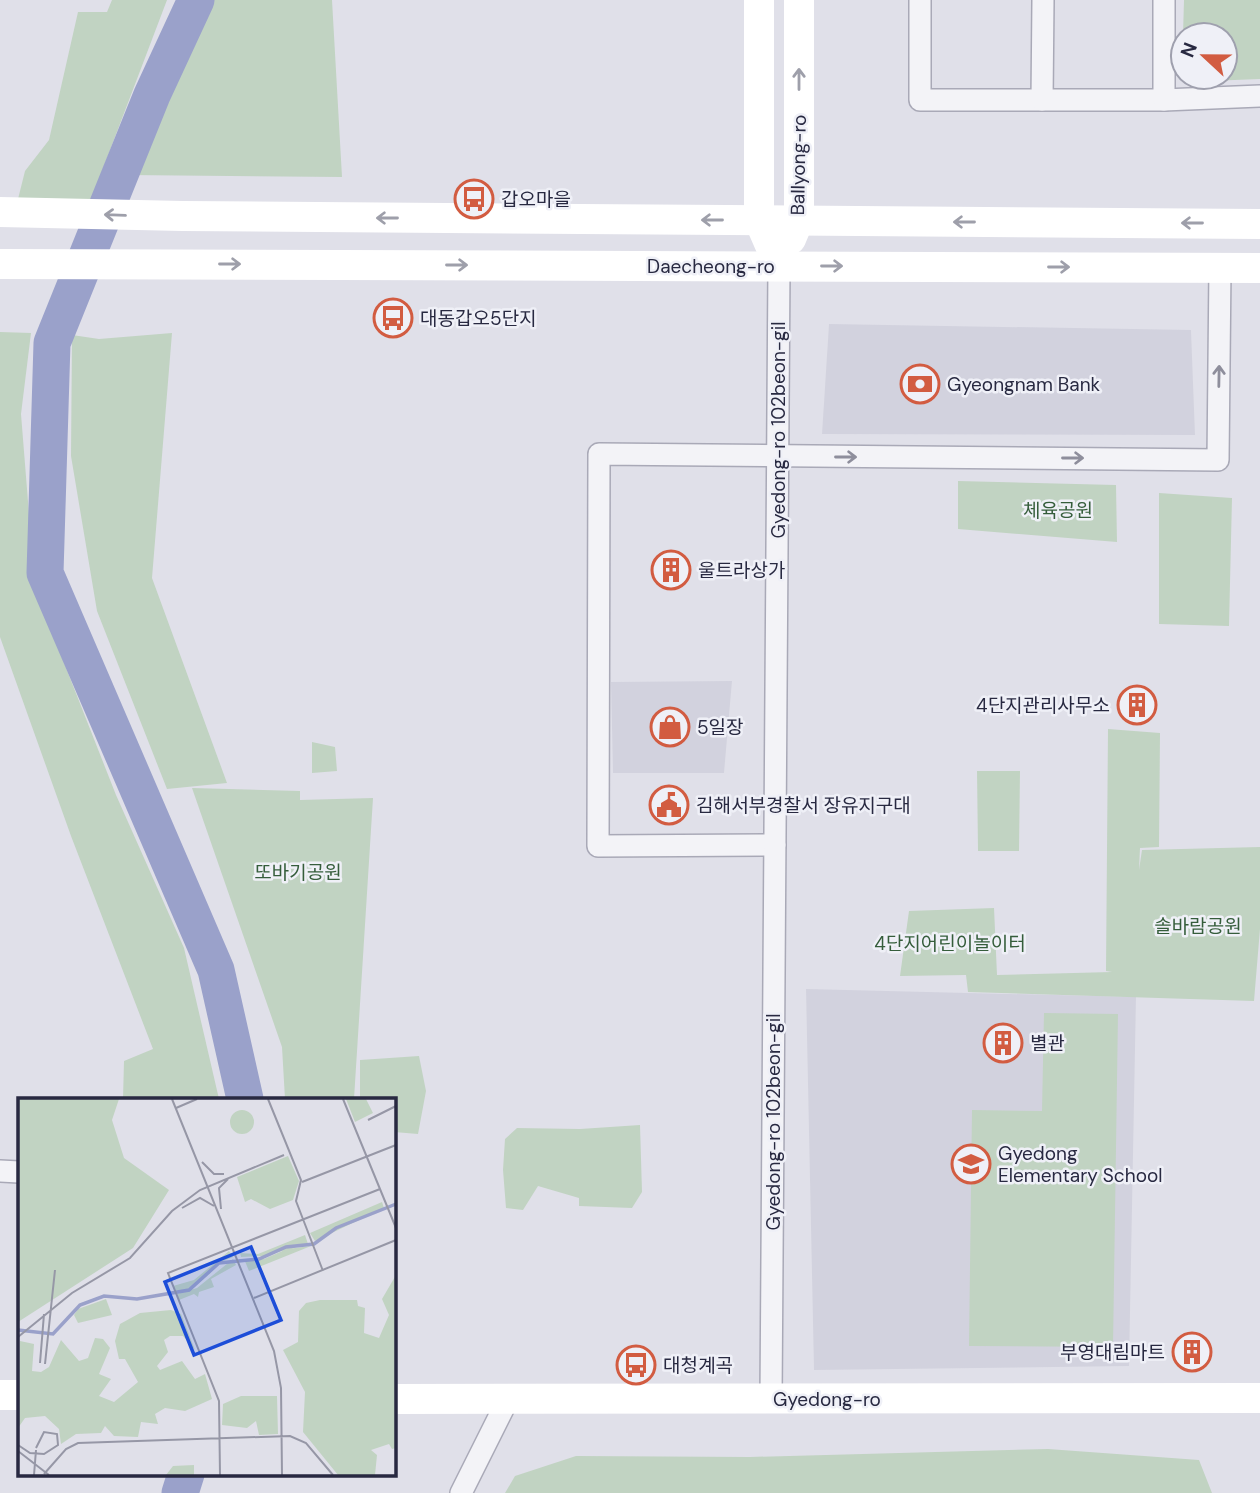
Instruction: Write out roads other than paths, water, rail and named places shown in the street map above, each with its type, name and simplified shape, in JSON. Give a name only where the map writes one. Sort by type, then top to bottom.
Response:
[{"type":"main road","name":"Ballyong-ro","points":[[759,0],[759,220],[779,266]]},
{"type":"main road","name":"Ballyong-ro","points":[[779,266],[799,220],[799,0]]},
{"type":"main road","points":[[0,212],[183,216],[1260,224]]},
{"type":"main road","name":"Daecheong-ro","points":[[0,264],[1260,268]]},
{"type":"main road","points":[[0,1395],[18,1395]]},
{"type":"main road","name":"Gyedong-ro","points":[[396,1399],[1260,1398]]},
{"type":"street","points":[[920,0],[920,100],[1164,100],[1260,96]]},
{"type":"street","points":[[1042,100],[1043,0]]},
{"type":"street","points":[[1164,0],[1164,100]]},
{"type":"street","name":"Gyedong-ro 102beon-gil","points":[[771,1399],[779,266]]},
{"type":"street","points":[[775,845],[598,846],[598,454],[1218,460],[1220,267]]},
{"type":"street","points":[[0,1171],[18,1172]]},
{"type":"street","points":[[461,1493],[508,1399]]},
{"type":"waterway","points":[[196,0],[152,95],[52,343],[45,573],[216,970],[245,1098]]},
{"type":"waterway","points":[[180,1493],[185,1476]]},
{"type":"place","name":"갑오마을","points":[[474,199]]},
{"type":"place","name":"대동갑오5단지","points":[[393,318]]},
{"type":"place","name":"Gyeongnam Bank","points":[[920,384]]},
{"type":"place","name":"울트라상가","points":[[671,570]]},
{"type":"place","name":"4단지관리사무소","points":[[1137,705]]},
{"type":"place","name":"5일장","points":[[670,727]]},
{"type":"place","name":"김해서부경찰서 장유지구대","points":[[669,805]]},
{"type":"place","name":"별관","points":[[1003,1043]]},
{"type":"place","name":"Gyedong Elementary School","points":[[971,1164]]},
{"type":"place","name":"부영대림마트","points":[[1192,1352]]},
{"type":"place","name":"대청계곡","points":[[636,1365]]},
{"type":"park label","name":"체육공원","points":[[1058,510]]},
{"type":"park label","name":"또바기공원","points":[[298,872]]},
{"type":"park label","name":"솔바람공원","points":[[1198,926]]},
{"type":"park label","name":"4단지어린이놀이터","points":[[950,943]]}]
